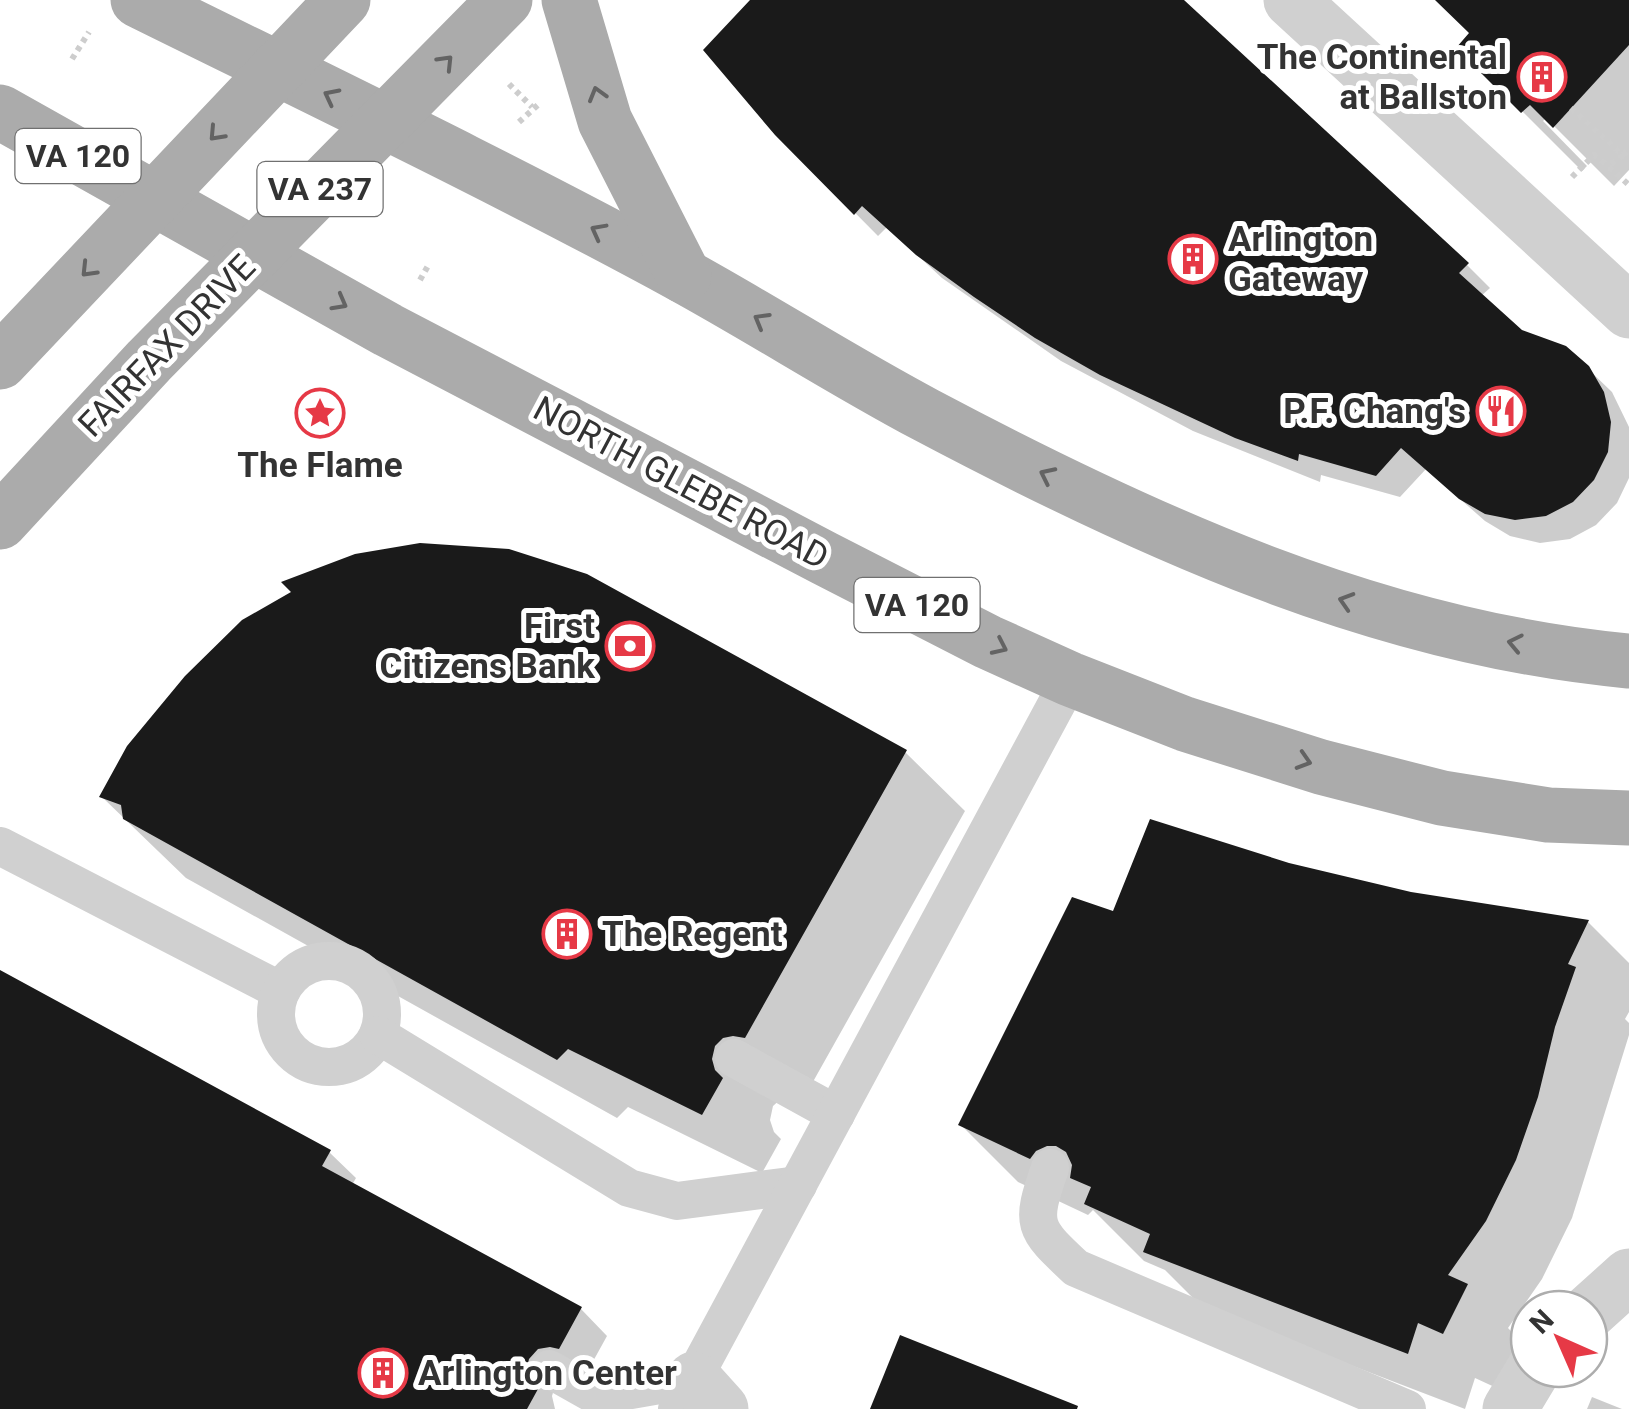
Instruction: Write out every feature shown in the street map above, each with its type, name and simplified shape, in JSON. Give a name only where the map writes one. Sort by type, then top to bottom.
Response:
[{"type":"main road","points":[[138,0],[684,276],[924,414],[1146,524],[1244,566],[1343,601],[1440,627],[1629,662]]},
{"type":"main road","points":[[0,362],[343,0]]},
{"type":"main road","name":"FAIRFAX DRIVE","points":[[0,522],[148,361],[505,0]]},
{"type":"main road","points":[[569,0],[605,121],[684,276]]},
{"type":"main road","name":"NORTH GLEBE ROAD","points":[[0,112],[388,330],[806,549],[988,642],[1070,679],[1185,724],[1424,793],[1548,815],[1629,818]]},
{"type":"street","points":[[1292,0],[1629,311]]},
{"type":"street","points":[[1609,1294],[1629,1276]]},
{"type":"lane","points":[[548,1369],[597,1396],[697,1399],[798,1185],[1070,679]]},
{"type":"lane","points":[[0,846],[281,990]]},
{"type":"lane","points":[[324,960],[360,969],[373,982],[381,1000],[378,1036],[355,1060],[339,1066],[322,1068],[306,1063],[281,1039],[276,1006],[281,990],[292,975],[324,960]]},
{"type":"lane","points":[[378,1036],[629,1188],[677,1201],[798,1185]]},
{"type":"lane","points":[[734,1058],[836,1114]]},
{"type":"lane","points":[[1050,1168],[1037,1207],[1041,1235],[1076,1268],[1407,1409]]},
{"type":"path","points":[[72,59],[89,31]]},
{"type":"path","points":[[498,73],[532,108]]},
{"type":"path","points":[[1571,108],[1622,155]]},
{"type":"path","points":[[1608,166],[1629,148]]},
{"type":"path","points":[[1568,182],[1594,155],[1629,185]]},
{"type":"building","name":"Arlington Gateway","points":[[750,0],[1184,0],[1469,263],[1459,273],[1522,330],[1566,346],[1589,366],[1604,392],[1611,422],[1608,452],[1594,480],[1573,502],[1546,516],[1515,520],[1485,514],[1459,499],[1401,448],[1376,476],[1299,454],[1298,461],[1235,438],[1100,375],[974,297],[916,255],[862,206],[854,215],[775,135],[703,50]]},
{"type":"building","name":"The Continental at Ballston","points":[[1435,0],[1629,0],[1629,45],[1553,128],[1530,105],[1521,113],[1456,48],[1469,33]]},
{"type":"building","name":"The Regent","points":[[420,543],[509,549],[587,574],[907,750],[745,1038],[723,1038],[715,1046],[712,1059],[723,1078],[702,1115],[568,1049],[557,1060],[123,819],[121,805],[99,797],[127,746],[185,676],[242,620],[291,592],[281,582],[355,554]]},
{"type":"building","points":[[1150,819],[1289,863],[1411,892],[1589,920],[1568,964],[1576,967],[1516,1160],[1486,1221],[1448,1275],[1468,1284],[1443,1334],[1418,1323],[1408,1354],[1143,1252],[1150,1234],[1084,1204],[1091,1187],[1070,1178],[1072,1165],[1066,1152],[1047,1146],[1030,1159],[958,1125],[1072,897],[1113,911]]},
{"type":"building","points":[[0,970],[331,1150],[322,1166],[582,1307],[559,1349],[538,1349],[529,1359],[529,1380],[538,1389],[527,1409],[0,1409]]},
{"type":"building","points":[[900,1335],[1078,1406],[1077,1409],[870,1409]]},
{"type":"place","name":"The Continental at Ballston","points":[[1542,77]]},
{"type":"place","name":"Arlington Gateway","points":[[1193,259]]},
{"type":"place","name":"P.F. Chang's","points":[[1501,411]]},
{"type":"place","name":"The Flame","points":[[320,413]]},
{"type":"place","name":"First Citizens Bank","points":[[630,646]]},
{"type":"place","name":"The Regent","points":[[567,934]]},
{"type":"place","name":"Arlington Center","points":[[383,1373]]}]
